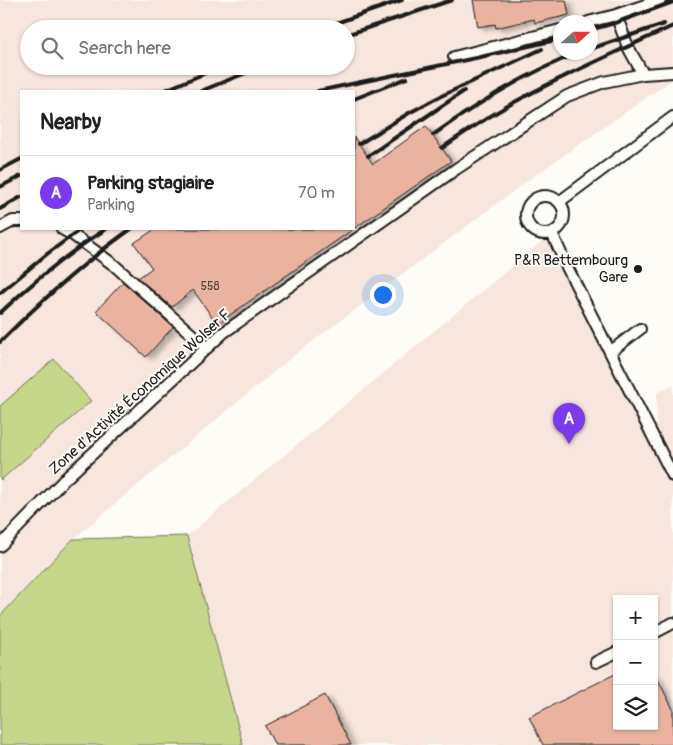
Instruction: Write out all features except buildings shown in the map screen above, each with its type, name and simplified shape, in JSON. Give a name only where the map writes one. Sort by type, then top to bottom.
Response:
[{"type":"lane","points":[[598,20],[660,0]]},
{"type":"lane","points":[[616,15],[628,47],[643,74]]},
{"type":"lane","points":[[454,57],[553,32]]},
{"type":"lane","name":"Zone d'Activité Économique Wolser F","points":[[0,546],[64,479],[223,333],[448,175],[567,96],[604,82],[643,74],[673,72]]},
{"type":"lane","points":[[559,202],[673,117]]},
{"type":"lane","points":[[541,196],[548,196],[559,202],[563,207],[564,220],[557,230],[546,234],[534,231],[530,227],[526,214],[530,202],[541,196]]},
{"type":"lane","points":[[0,228],[13,221],[20,220]]},
{"type":"lane","points":[[64,230],[114,265],[208,348]]},
{"type":"lane","points":[[552,233],[567,267],[673,476]]},
{"type":"lane","points":[[610,352],[640,329]]},
{"type":"lane","points":[[658,631],[673,623]]},
{"type":"lane","points":[[596,662],[613,654]]},
{"type":"shaded area","points":[[0,0],[673,0],[673,79],[527,181],[293,356],[73,539],[0,616]]},
{"type":"shaded area","points":[[552,233],[656,441],[657,393],[673,385],[673,745],[243,745],[187,536]]},
{"type":"green space","points":[[54,359],[91,401],[1,480],[0,406]]},
{"type":"green space","points":[[187,536],[243,745],[0,745],[0,616],[73,539]]},
{"type":"railway","points":[[345,20],[402,0]]},
{"type":"railway","points":[[355,32],[452,0]]},
{"type":"railway","points":[[598,28],[673,2]]},
{"type":"railway","points":[[598,46],[664,24]]},
{"type":"railway","points":[[442,148],[482,121],[524,97],[579,69],[673,26]]},
{"type":"railway","points":[[323,90],[553,41]]},
{"type":"railway","points":[[359,144],[439,97],[542,49]]},
{"type":"railway","points":[[433,135],[504,89],[561,60]]},
{"type":"railway","points":[[165,90],[201,75]]},
{"type":"railway","points":[[203,90],[241,75]]},
{"type":"railway","points":[[355,99],[407,78]]},
{"type":"railway","points":[[368,156],[464,91]]},
{"type":"railway","points":[[0,170],[20,160]]},
{"type":"railway","points":[[0,187],[20,177]]},
{"type":"railway","points":[[0,209],[20,198]]},
{"type":"railway","points":[[0,293],[80,230]]},
{"type":"railway","points":[[0,313],[51,268],[105,230]]},
{"type":"railway","points":[[0,342],[63,283],[130,230]]},
{"type":"place","name":"P&R Bettembourg Gare","points":[[638,269]]},
{"type":"place","name":"Parking stagiaire","points":[[569,444]]}]
